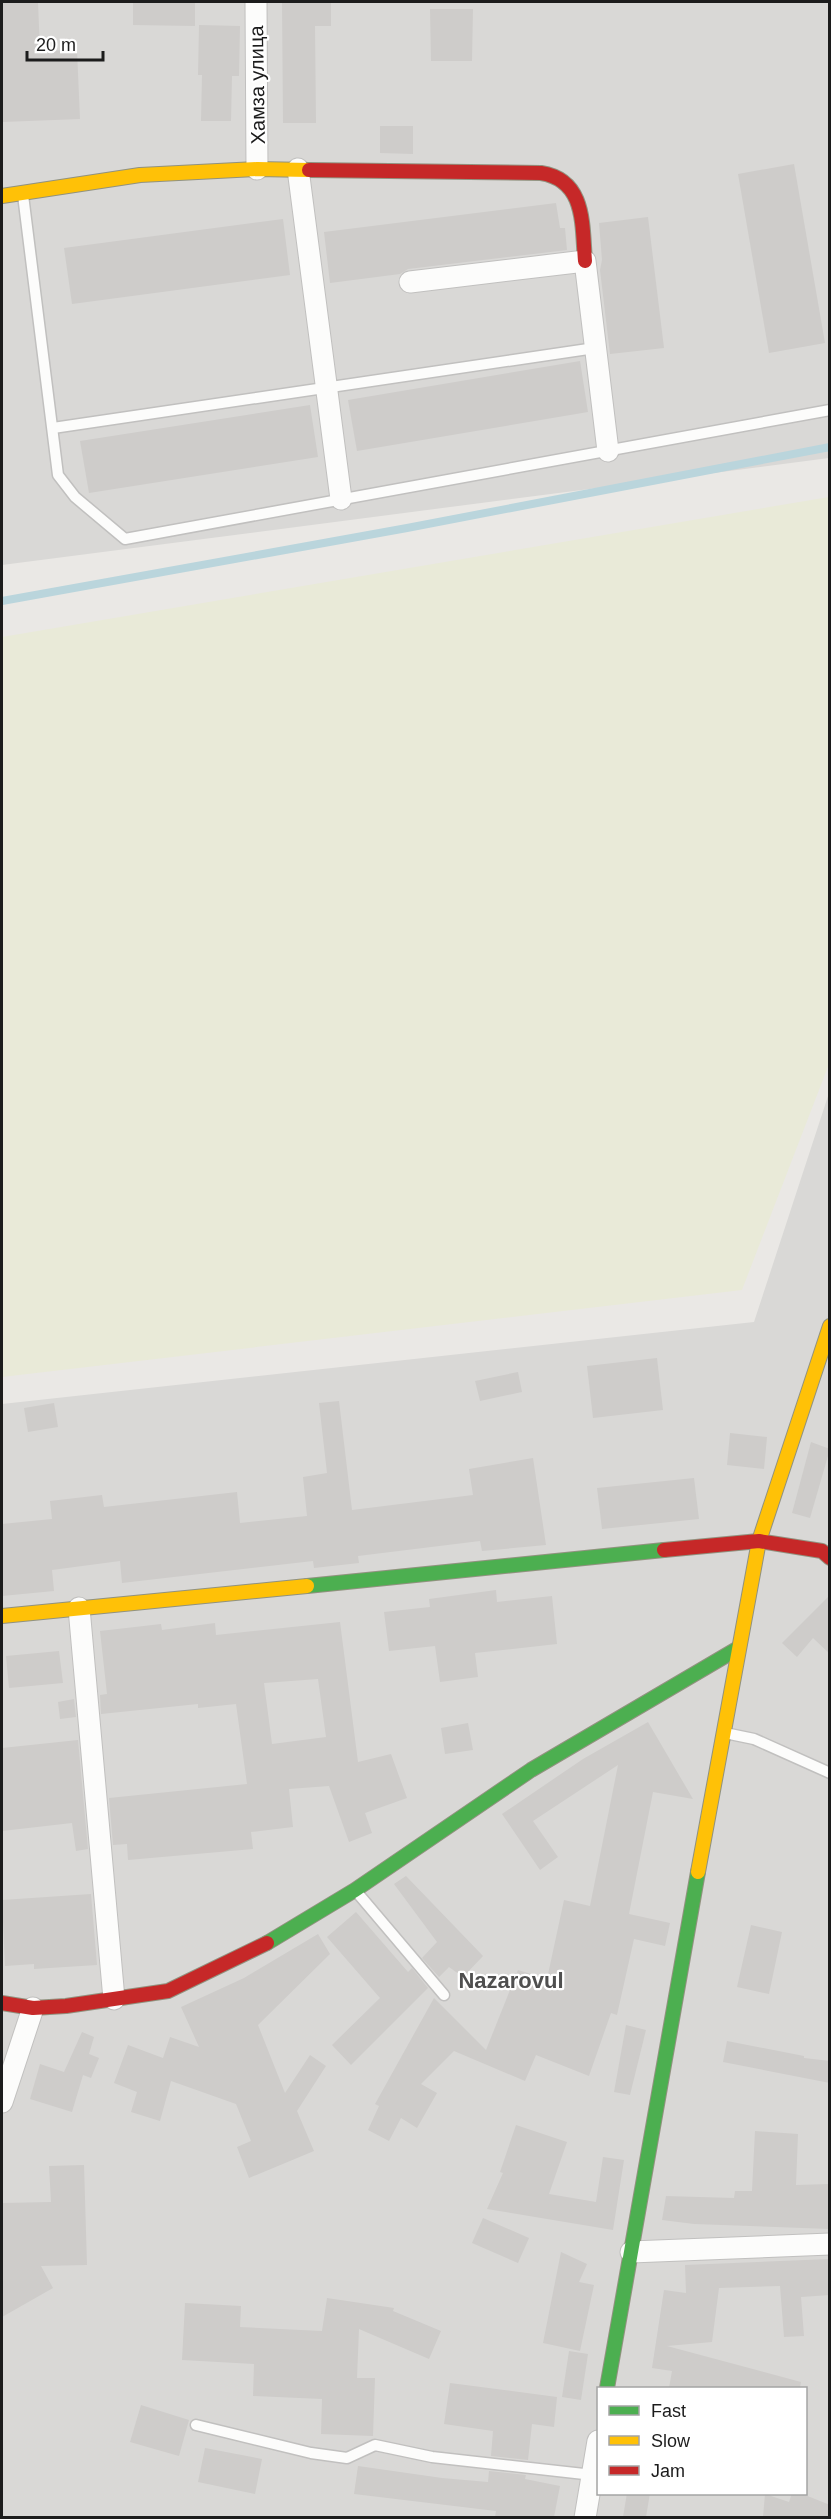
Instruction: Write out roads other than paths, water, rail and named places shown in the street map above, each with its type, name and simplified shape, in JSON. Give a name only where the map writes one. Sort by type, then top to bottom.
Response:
[{"type":"street","name":"Хамза улица","points":[[256,2],[257,169]]},
{"type":"street","points":[[2,196],[140,175],[257,169],[541,173],[558,176],[572,189],[579,211],[608,451]]},
{"type":"street","points":[[298,170],[341,499]]},
{"type":"street","points":[[410,282],[585,261]]},
{"type":"street","points":[[608,2387],[722,1733],[759,1542],[830,1326]]},
{"type":"street","points":[[2,1616],[759,1542],[822,1551],[830,1558]]},
{"type":"street","points":[[79,1608],[114,1999]]},
{"type":"street","points":[[2,2003],[33,2008],[66,2006],[168,1991],[272,1941],[355,1890],[531,1770],[738,1649]]},
{"type":"street","points":[[2,2102],[33,2008]]},
{"type":"street","points":[[631,2252],[830,2244]]},
{"type":"street","points":[[585,2517],[597,2447]]},
{"type":"lane","points":[[22,192],[58,475],[75,497],[125,539],[830,410]]},
{"type":"lane","points":[[53,428],[595,348]]},
{"type":"lane","points":[[722,1733],[754,1739],[830,1773]]},
{"type":"lane","points":[[355,1890],[444,1995]]},
{"type":"lane","points":[[196,2425],[311,2454],[347,2458],[375,2445],[432,2457],[592,2475]]},
{"type":"waterway","points":[[2,601],[407,528],[830,447]]},
{"type":"district","name":"Nazarovul","points":[[511,1980]]}]
